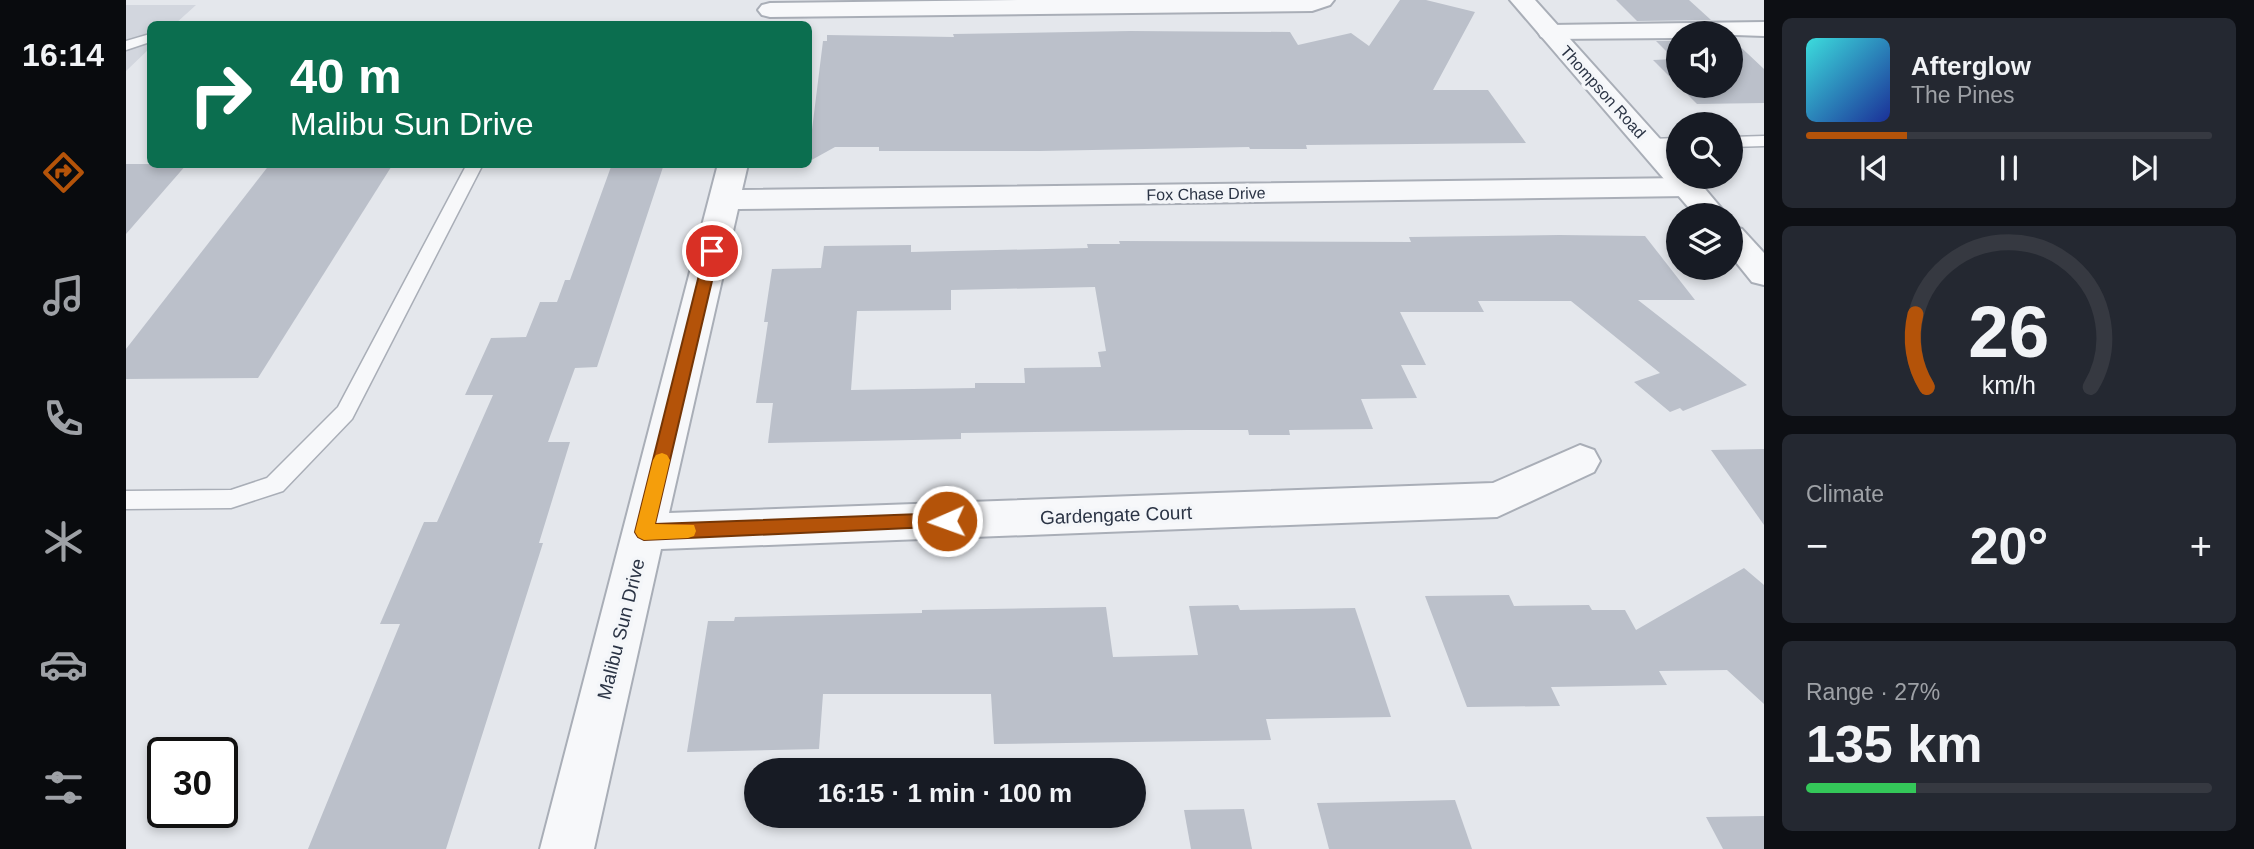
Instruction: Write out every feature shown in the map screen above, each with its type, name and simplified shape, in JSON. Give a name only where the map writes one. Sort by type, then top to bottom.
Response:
[{"type":"street","points":[[769,12],[1312,4],[1322,0]]},
{"type":"street","name":"Thompson Road","points":[[1522,0],[1666,163]]},
{"type":"street","points":[[1550,32],[1761,16]]},
{"type":"street","name":"Fox Chase Drive","points":[[729,182],[1666,187]]},
{"type":"street","name":"Malibu Sun Drive","points":[[567,849],[729,182]]},
{"type":"street","name":"Thompson Road","points":[[1689,189],[1701,203]]},
{"type":"street","points":[[1743,250],[1764,274]]},
{"type":"street","name":"Gardengate Court","points":[[644,532],[1497,500],[1580,461]]},
{"type":"lane","points":[[126,46],[147,39]]},
{"type":"lane","points":[[1743,142],[1764,141]]},
{"type":"lane","points":[[1650,144],[1666,143]]},
{"type":"lane","points":[[126,500],[231,499],[275,485],[345,413],[473,168]]},
{"type":"shaded area","points":[[126,5],[196,5],[178,21],[147,21],[147,51],[126,71]]},
{"type":"building","points":[[1400,0],[1426,0],[1475,12],[1433,90],[1488,90],[1526,143],[1306,145],[1307,149],[1249,147],[1040,151],[879,151],[879,147],[835,147],[812,160],[812,130],[823,41],[827,41],[827,35],[954,37],[953,34],[1131,31],[1290,32],[1298,45],[1351,33],[1369,46]]},
{"type":"building","points":[[1616,0],[1689,0],[1711,20],[1637,21]]},
{"type":"building","points":[[1656,41],[1666,41],[1666,51]]},
{"type":"building","points":[[1743,49],[1764,69],[1764,103],[1697,104],[1691,98],[1743,98]]},
{"type":"building","points":[[1666,59],[1666,73],[1653,60]]},
{"type":"building","points":[[126,164],[147,164],[147,168],[184,168],[126,234]]},
{"type":"building","points":[[267,168],[390,168],[258,378],[126,379],[126,349]]},
{"type":"building","points":[[611,168],[663,168],[597,367],[575,368],[548,442],[570,442],[539,543],[543,543],[446,849],[308,849],[400,624],[380,624],[424,522],[437,522],[493,395],[465,395],[491,338],[526,337],[540,302],[557,302],[565,280],[570,280]]},
{"type":"building","points":[[1645,236],[1666,263],[1666,280],[1679,280],[1695,300],[1638,300],[1747,385],[1683,411],[1680,408],[1670,412],[1634,382],[1660,373],[1571,301],[1478,301],[1484,312],[1400,312],[1426,365],[1401,365],[1417,398],[1361,399],[1373,429],[1289,430],[1290,435],[1249,435],[1248,430],[961,433],[961,439],[768,443],[773,403],[756,403],[768,322],[764,322],[772,269],[821,268],[824,246],[911,245],[911,252],[1088,248],[1087,244],[1120,244],[1119,241],[1411,242],[1409,237]],"holes":[[[1095,287],[1106,351],[1098,352],[1101,367],[1024,368],[1025,383],[975,383],[975,388],[851,390],[857,311],[951,310],[951,290]]]},
{"type":"building","points":[[1764,449],[1764,525],[1711,450]]},
{"type":"building","points":[[1744,568],[1764,585],[1764,704],[1727,670],[1659,671],[1667,685],[1551,687],[1560,706],[1467,707],[1425,596],[1509,595],[1514,606],[1589,605],[1592,610],[1625,610],[1636,630]]},
{"type":"building","points":[[1238,605],[1240,610],[1355,608],[1391,717],[1266,719],[1271,740],[994,744],[991,694],[823,694],[819,749],[687,752],[708,621],[734,621],[735,617],[922,613],[922,610],[1106,607],[1113,657],[1198,655],[1189,606]]},
{"type":"building","points":[[1455,800],[1472,849],[1329,849],[1317,803]]},
{"type":"building","points":[[1244,809],[1252,849],[1191,849],[1184,810]]},
{"type":"building","points":[[1764,816],[1764,849],[1723,849],[1706,817]]},
{"type":"slow traffic","points":[[662,460],[644,532],[688,531]]},
{"type":"route","points":[[712,251],[644,532],[947,521]]}]
